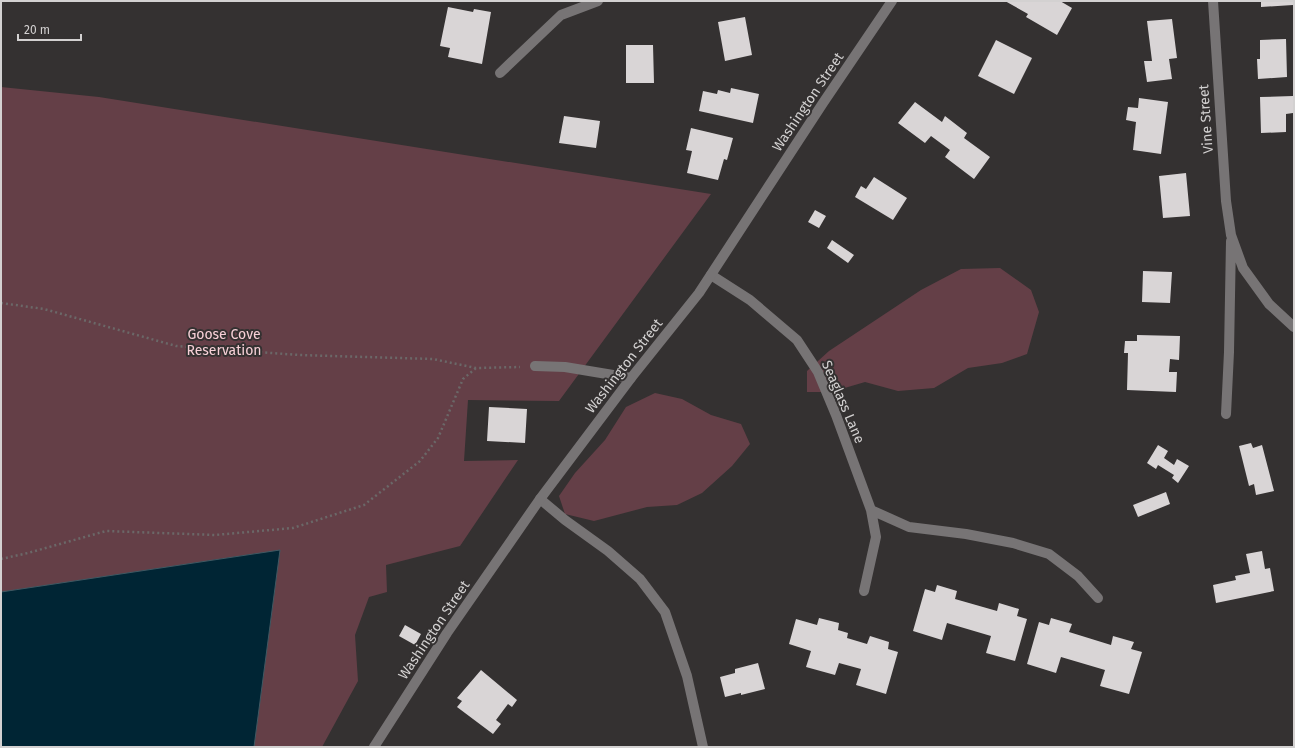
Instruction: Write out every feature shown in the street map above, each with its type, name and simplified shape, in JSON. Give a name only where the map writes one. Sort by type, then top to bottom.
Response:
[{"type":"street","points":[[500,73],[561,15],[598,1]]},
{"type":"street","name":"Washington Street","points":[[374,747],[447,633],[540,499],[631,378],[699,293],[892,1]]},
{"type":"street","name":"Vine Street","points":[[1213,1],[1226,201],[1231,235],[1229,352],[1226,414]]},
{"type":"street","name":"Vine Street","points":[[1231,235],[1243,268],[1269,304],[1294,327]]},
{"type":"street","name":"Seaglass Lane","points":[[711,275],[750,300],[797,340],[818,372],[836,415],[871,510],[876,537],[864,591]]},
{"type":"street","points":[[534,366],[564,367],[631,378]]},
{"type":"street","points":[[540,499],[565,520],[608,551],[640,579],[665,612],[687,676],[703,747]]},
{"type":"street","points":[[871,510],[909,527],[966,534],[1013,543],[1049,554],[1078,576],[1098,598]]},
{"type":"path","points":[[1,302],[44,309],[176,346],[299,355],[433,359],[476,368],[534,366]]},
{"type":"path","points":[[1,559],[106,531],[215,535],[293,528],[364,505],[420,461],[438,438],[463,379],[476,368]]},
{"type":"green space","name":"Goose Cove Reservation","points":[[1,87],[99,97],[711,194],[559,401],[468,400],[464,461],[518,460],[460,546],[386,565],[387,592],[369,597],[355,635],[358,681],[322,747],[1,747]]},
{"type":"green space","points":[[1000,268],[1031,290],[1039,312],[1027,354],[1002,363],[968,368],[934,388],[898,391],[865,382],[831,392],[807,392],[807,371],[829,351],[921,290],[961,269]]},
{"type":"green space","points":[[655,393],[682,399],[711,415],[741,424],[750,444],[732,466],[702,493],[677,505],[647,507],[594,521],[565,514],[559,496],[575,473],[605,440],[626,407]]},
{"type":"water","points":[[280,550],[254,747],[1,747],[1,592]]},
{"type":"building","points":[[1005,1],[1060,1],[1072,8],[1057,35],[1026,17],[1028,14]]},
{"type":"building","points":[[1261,1],[1293,1],[1293,5],[1261,7]]},
{"type":"building","points":[[448,7],[473,12],[474,9],[491,12],[482,64],[448,57],[450,48],[440,46]]},
{"type":"building","points":[[745,17],[752,55],[725,61],[718,22]]},
{"type":"building","points":[[1172,19],[1177,58],[1169,59],[1172,79],[1147,82],[1144,61],[1152,61],[1147,21]]},
{"type":"building","points":[[1286,39],[1287,77],[1258,79],[1257,59],[1260,59],[1260,40]]},
{"type":"building","points":[[996,40],[1032,58],[1014,94],[978,76]]},
{"type":"building","points":[[626,45],[653,45],[654,83],[626,83]]},
{"type":"building","points":[[731,88],[759,94],[753,123],[699,111],[703,91],[717,94],[718,90],[730,93]]},
{"type":"building","points":[[1293,96],[1293,113],[1286,114],[1286,132],[1261,133],[1260,97]]},
{"type":"building","points":[[1139,98],[1168,102],[1161,154],[1133,150],[1136,122],[1126,120],[1128,107],[1138,108]]},
{"type":"building","points":[[915,102],[942,122],[945,116],[967,133],[964,138],[990,157],[974,179],[945,157],[950,150],[931,136],[925,143],[898,123]]},
{"type":"building","points":[[564,116],[600,121],[596,148],[559,143]]},
{"type":"building","points":[[691,128],[733,138],[727,160],[724,159],[718,180],[687,173],[692,151],[686,150]]},
{"type":"building","points":[[1186,173],[1190,216],[1163,218],[1159,176]]},
{"type":"building","points":[[874,177],[907,198],[893,220],[855,197],[861,186],[866,189]]},
{"type":"building","points":[[815,210],[826,216],[819,228],[808,222]]},
{"type":"building","points":[[832,240],[854,255],[848,263],[827,248]]},
{"type":"building","points":[[1143,271],[1172,272],[1170,303],[1142,302]]},
{"type":"building","points":[[1137,335],[1180,336],[1179,360],[1170,359],[1169,372],[1177,372],[1176,392],[1127,390],[1128,353],[1124,353],[1125,341],[1137,341]]},
{"type":"building","points":[[489,407],[527,409],[525,443],[487,441]]},
{"type":"building","points":[[1251,443],[1253,448],[1262,445],[1274,491],[1256,495],[1254,484],[1249,486],[1239,446]]},
{"type":"building","points":[[1158,445],[1168,451],[1164,458],[1174,465],[1177,459],[1189,466],[1178,483],[1172,478],[1174,475],[1158,465],[1156,469],[1147,463]]},
{"type":"building","points":[[1166,492],[1170,504],[1138,517],[1133,505]]},
{"type":"building","points":[[1262,551],[1265,569],[1270,568],[1274,591],[1216,603],[1213,585],[1236,580],[1235,576],[1250,573],[1246,554]]},
{"type":"building","points":[[937,585],[957,591],[955,599],[997,611],[999,603],[1019,609],[1017,616],[1027,619],[1015,661],[986,653],[991,636],[947,623],[942,640],[913,631],[925,589],[935,592]]},
{"type":"building","points":[[819,618],[839,623],[838,630],[848,633],[847,638],[867,644],[870,636],[889,642],[888,649],[898,652],[886,694],[856,685],[861,669],[839,663],[835,675],[806,667],[811,651],[789,644],[796,619],[817,625]]},
{"type":"building","points":[[1051,618],[1072,624],[1069,632],[1111,645],[1113,636],[1134,642],[1131,649],[1142,652],[1129,694],[1100,686],[1105,670],[1061,657],[1056,673],[1027,664],[1039,622],[1049,625]]},
{"type":"building","points":[[405,625],[421,634],[415,645],[399,636]]},
{"type":"building","points":[[758,663],[765,689],[725,697],[720,677],[735,673],[735,669]]},
{"type":"building","points":[[481,670],[517,700],[512,707],[508,704],[496,720],[501,724],[493,734],[457,707],[462,701],[457,698]]}]
